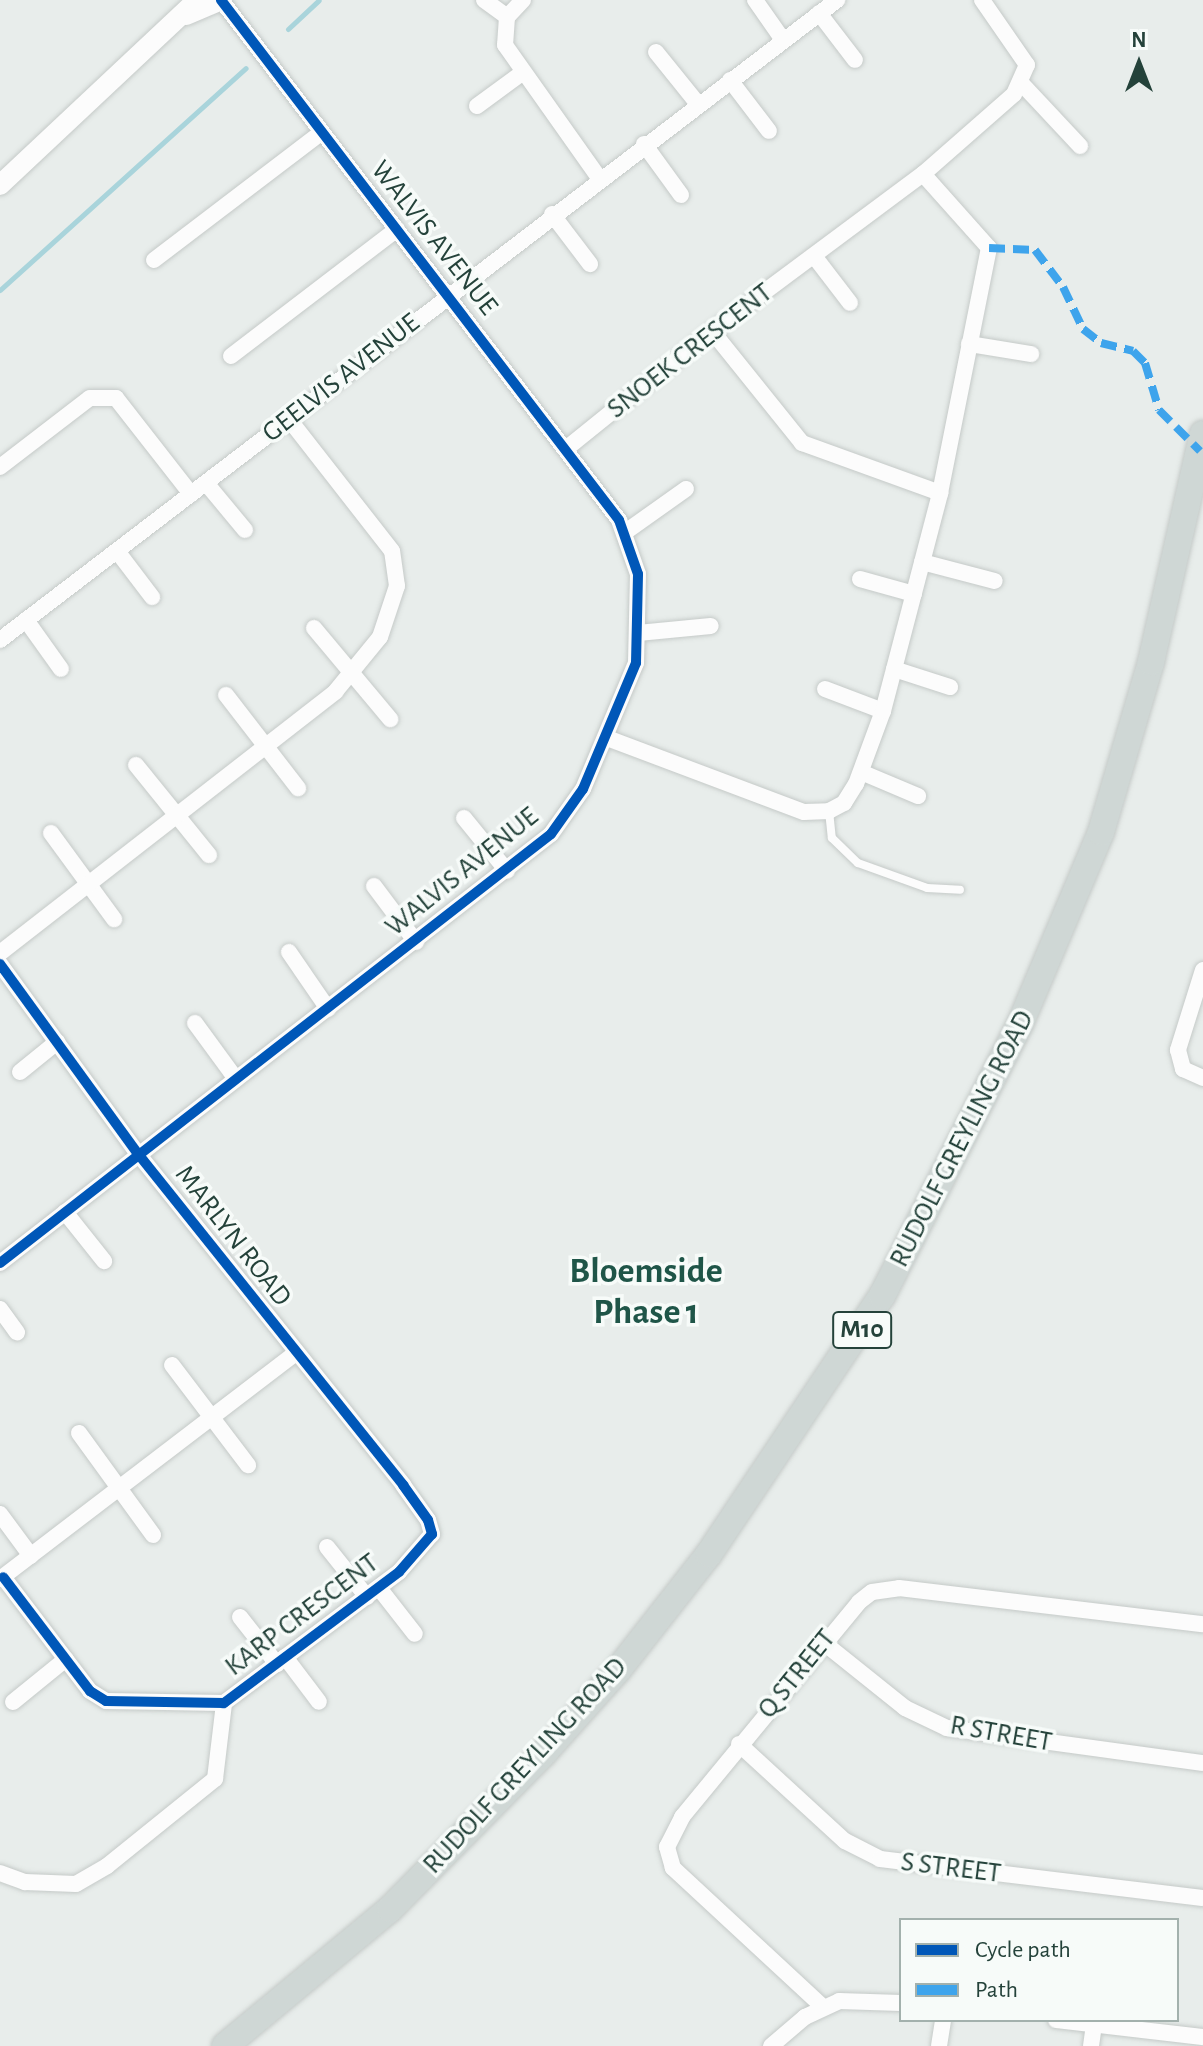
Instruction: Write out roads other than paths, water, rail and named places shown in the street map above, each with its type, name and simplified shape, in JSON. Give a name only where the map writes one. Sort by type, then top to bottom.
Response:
[{"type":"main road","name":"RUDOLF GREYLING ROAD","points":[[225,2046],[390,1909],[607,1682],[709,1554],[882,1296],[1020,1024],[1101,832],[1151,662],[1203,434]]},
{"type":"street","points":[[0,185],[192,7],[221,0]]},
{"type":"street","name":"WALVIS AVENUE","points":[[0,1263],[507,871],[567,816],[607,738],[636,663],[638,574],[624,533],[567,448],[221,0]]},
{"type":"street","points":[[484,0],[507,17]]},
{"type":"street","points":[[523,0],[507,17],[505,45],[599,178]]},
{"type":"street","points":[[755,0],[783,40]]},
{"type":"street","name":"GEELVIS AVENUE","points":[[0,640],[599,178],[837,0]]},
{"type":"street","points":[[982,0],[1023,54],[1027,75],[1022,84],[1080,146]]},
{"type":"street","points":[[819,13],[855,60]]},
{"type":"street","points":[[656,52],[698,104]]},
{"type":"street","points":[[477,106],[522,73]]},
{"type":"street","points":[[730,80],[769,131]]},
{"type":"street","name":"SNOEK CRESCENT","points":[[567,448],[712,331],[923,174],[1022,84]]},
{"type":"street","points":[[154,260],[322,132]]},
{"type":"street","points":[[644,144],[681,195]]},
{"type":"street","points":[[607,738],[804,812],[829,811],[844,803],[861,772],[883,711],[914,594],[940,493],[989,248],[923,174]]},
{"type":"street","points":[[552,214],[590,264]]},
{"type":"street","points":[[231,356],[397,229]]},
{"type":"street","points":[[814,256],[850,303]]},
{"type":"street","points":[[712,331],[802,443],[940,493]]},
{"type":"street","points":[[969,344],[1031,354]]},
{"type":"street","points":[[0,467],[90,398],[116,398],[191,494]]},
{"type":"street","points":[[0,953],[266,746],[353,673],[380,637],[398,568],[392,551],[289,419]]},
{"type":"street","points":[[206,483],[245,530]]},
{"type":"street","points":[[624,533],[686,489]]},
{"type":"street","points":[[117,551],[152,597]]},
{"type":"street","points":[[922,562],[995,581]]},
{"type":"street","points":[[860,579],[914,594]]},
{"type":"street","points":[[26,620],[61,669]]},
{"type":"street","points":[[638,633],[711,626]]},
{"type":"street","points":[[314,628],[390,719]]},
{"type":"street","points":[[894,669],[950,687]]},
{"type":"street","points":[[825,689],[883,711]]},
{"type":"street","points":[[226,695],[298,788]]},
{"type":"street","points":[[136,765],[209,855]]},
{"type":"street","points":[[861,772],[918,796]]},
{"type":"street","name":"WALVIS AVENUE","points":[[464,818],[507,871]]},
{"type":"street","points":[[51,833],[114,919]]},
{"type":"street","name":"WALVIS AVENUE","points":[[374,886],[416,942]]},
{"type":"street","points":[[289,952],[328,1009]]},
{"type":"street","name":"MARLYN ROAD","points":[[0,964],[139,1155],[294,1354],[403,1485],[428,1520],[432,1534]]},
{"type":"street","points":[[1203,970],[1178,1050],[1183,1069],[1203,1078]]},
{"type":"street","points":[[195,1023],[236,1079]]},
{"type":"street","points":[[20,1072],[57,1042]]},
{"type":"street","points":[[65,1212],[104,1261]]},
{"type":"street","points":[[0,1309],[17,1332]]},
{"type":"street","points":[[2,1578],[294,1354]]},
{"type":"street","points":[[172,1365],[248,1465]]},
{"type":"street","points":[[79,1433],[153,1535]]},
{"type":"street","points":[[0,1514],[31,1556]]},
{"type":"street","name":"KARP CRESCENT","points":[[2,1578],[90,1691],[106,1701],[224,1703],[373,1592],[429,1544],[432,1534]]},
{"type":"street","name":"KARP CRESCENT","points":[[327,1547],[415,1634]]},
{"type":"street","name":"Q STREET","points":[[823,2007],[673,1868],[667,1856],[670,1834],[739,1744],[824,1643],[872,1592],[899,1588],[1203,1624]]},
{"type":"street","name":"KARP CRESCENT","points":[[240,1617],[319,1702]]},
{"type":"street","name":"R STREET","points":[[824,1643],[905,1708],[947,1728],[1203,1763]]},
{"type":"street","points":[[13,1702],[66,1659]]},
{"type":"street","points":[[0,1873],[25,1882],[76,1884],[107,1866],[215,1779],[224,1703]]},
{"type":"street","name":"S STREET","points":[[739,1744],[845,1841],[880,1859],[1203,1898]]},
{"type":"street","points":[[771,2046],[823,2007],[853,1998],[899,2003]]},
{"type":"street","points":[[939,2046],[943,2022]]},
{"type":"street","points":[[1075,2022],[1203,2037]]},
{"type":"street","points":[[1091,2046],[1094,2024]]},
{"type":"lane","points":[[829,811],[832,838],[849,857],[917,885],[960,890]]},
{"type":"waterway","points":[[288,29],[319,0]]},
{"type":"waterway","points":[[0,290],[246,68]]},
{"type":"district","name":"Bloemside Phase 1","points":[[646,1292]]}]
